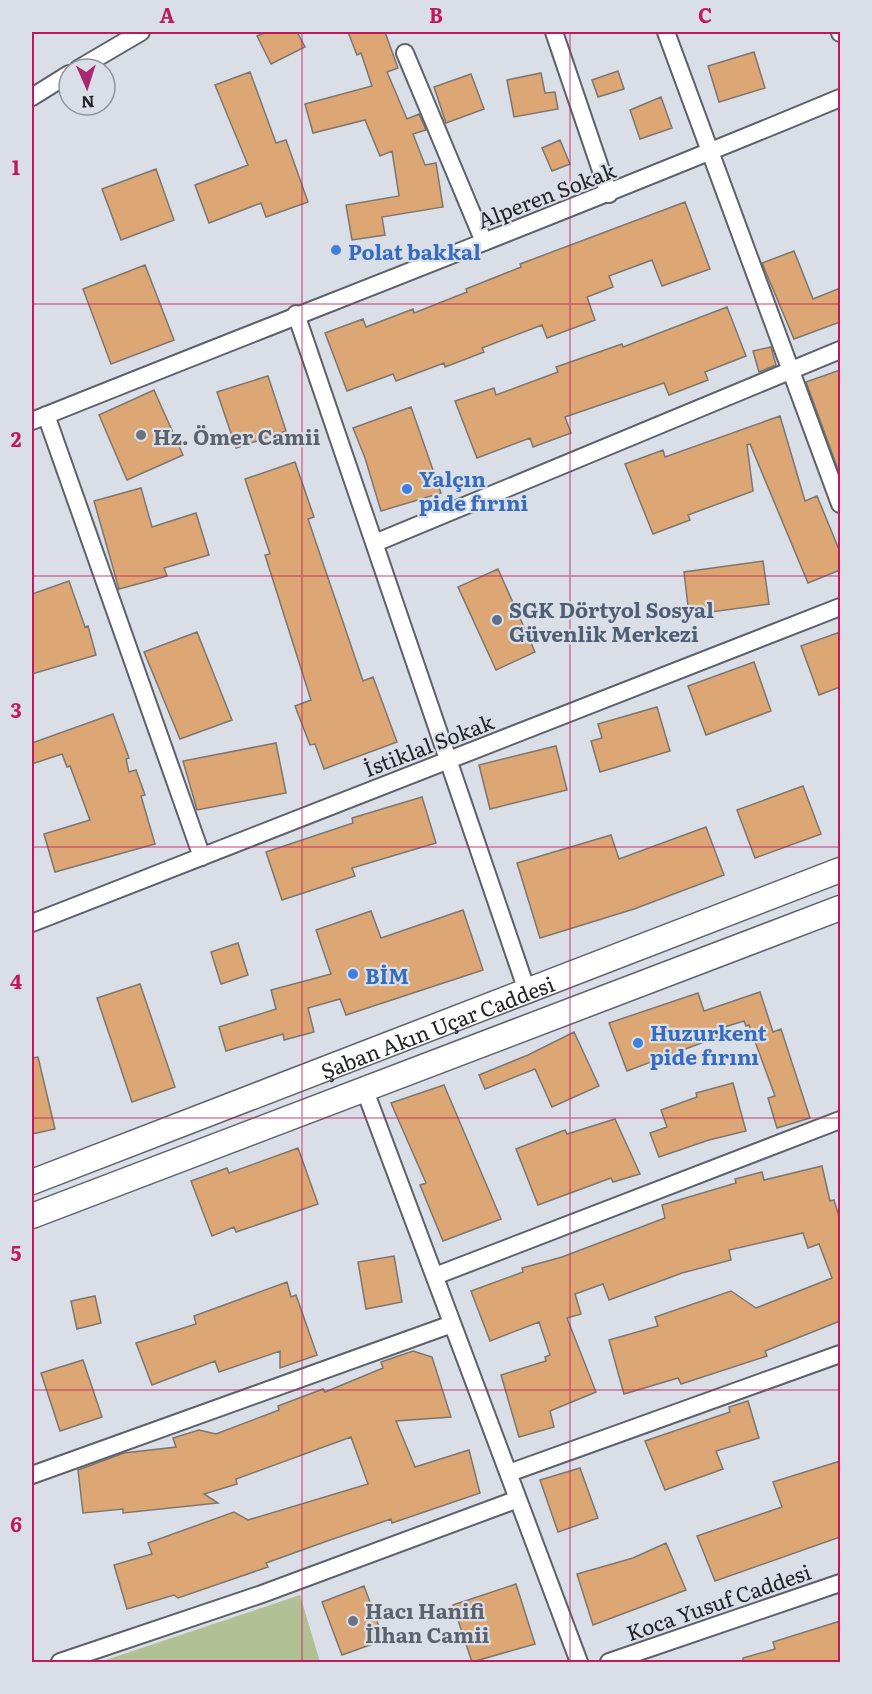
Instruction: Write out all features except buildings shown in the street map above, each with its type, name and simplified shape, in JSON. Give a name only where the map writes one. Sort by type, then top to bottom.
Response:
[{"type":"main road","name":"Şaban Akın Uçar Caddesi","points":[[32,1182],[840,870]]},
{"type":"main road","name":"Şaban Akın Uçar Caddesi","points":[[32,1216],[840,908]]},
{"type":"street","points":[[98,57],[141,32]]},
{"type":"street","points":[[554,32],[609,194]]},
{"type":"street","points":[[666,32],[789,371],[840,504]]},
{"type":"street","points":[[405,52],[484,242]]},
{"type":"street","points":[[32,97],[57,81]]},
{"type":"street","name":"Alperen Sokak","points":[[39,418],[296,314],[609,194],[840,98]]},
{"type":"street","points":[[296,314],[527,991]]},
{"type":"street","points":[[375,543],[840,350]]},
{"type":"street","points":[[39,418],[202,857]]},
{"type":"street","name":"İstiklal Sokak","points":[[32,923],[840,607]]},
{"type":"street","points":[[364,1088],[579,1662]]},
{"type":"street","points":[[435,1276],[840,1120]]},
{"type":"street","points":[[32,1475],[453,1324]]},
{"type":"street","points":[[509,1473],[840,1354]]},
{"type":"street","points":[[60,1662],[262,1594],[518,1499]]},
{"type":"street","name":"Koca Yusuf Caddesi","points":[[609,1662],[840,1583]]},
{"type":"green space","points":[[300,1595],[320,1662],[100,1662]]},
{"type":"place","name":"Polat bakkal","points":[[336,250]]},
{"type":"place","name":"Hz. Ömer Camii","points":[[141,435]]},
{"type":"place","name":"Yalçın pide fırıni","points":[[407,489]]},
{"type":"place","name":"SGK Dörtyol Sosyal Güvenlik Merkezi","points":[[497,620]]},
{"type":"place","name":"BİM","points":[[353,974]]},
{"type":"place","name":"Huzurkent pide fırını","points":[[638,1043]]},
{"type":"place","name":"Hacı Hanifi İlhan Camii","points":[[353,1621]]}]
